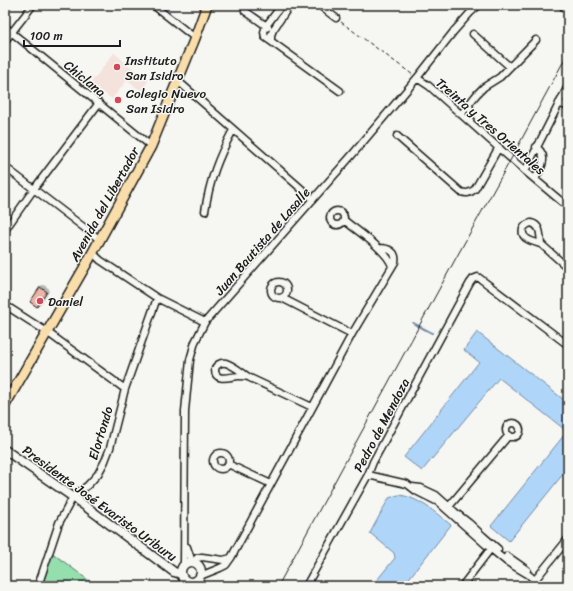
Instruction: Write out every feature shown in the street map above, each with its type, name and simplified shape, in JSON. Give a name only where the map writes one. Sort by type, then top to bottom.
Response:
[{"type":"main road","name":"Avenida del Libertador","points":[[5,406],[151,146],[207,5]]},
{"type":"street","points":[[5,41],[32,5]]},
{"type":"street","points":[[153,5],[195,38]]},
{"type":"street","points":[[282,5],[266,26],[264,32],[265,37],[340,91]]},
{"type":"street","points":[[271,41],[273,30],[290,5]]},
{"type":"street","points":[[319,5],[336,18]]},
{"type":"street","name":"Juan Bautista de Lasalle","points":[[190,563],[185,541],[185,411],[190,360],[195,342],[205,322],[313,200],[417,78],[454,31],[479,5]]},
{"type":"street","points":[[562,5],[568,12]]},
{"type":"street","points":[[245,11],[273,30]]},
{"type":"street","points":[[277,12],[282,16]]},
{"type":"street","name":"Chiclana","points":[[5,27],[151,146]]},
{"type":"street","points":[[473,34],[510,67]]},
{"type":"street","points":[[462,114],[484,87],[500,77],[536,40]]},
{"type":"street","name":"Treinta y Tres Orientales","points":[[417,78],[429,86],[462,114],[568,207]]},
{"type":"street","points":[[178,81],[313,200]]},
{"type":"street","points":[[525,170],[568,86]]},
{"type":"street","points":[[5,230],[99,103]]},
{"type":"street","points":[[559,103],[568,107]]},
{"type":"street","points":[[469,105],[471,112],[470,121]]},
{"type":"street","points":[[205,211],[209,189],[215,169],[233,130]]},
{"type":"street","points":[[397,136],[461,192],[466,193],[475,189],[499,148]]},
{"type":"street","points":[[535,179],[542,167],[543,158],[541,152],[536,147]]},
{"type":"street","points":[[5,167],[100,239]]},
{"type":"street","points":[[190,581],[226,565],[231,558],[352,334],[395,262],[394,254],[389,249],[379,248],[344,220]]},
{"type":"street","points":[[541,244],[568,268]]},
{"type":"street","points":[[92,252],[100,260],[157,298],[205,322]]},
{"type":"street","name":"Pedro de Mendoza","points":[[306,586],[368,475],[470,283],[474,279],[478,277],[567,343]]},
{"type":"street","name":"Elortondo","points":[[38,586],[59,523],[74,497],[98,474],[105,461],[110,448],[125,389],[157,298]]},
{"type":"street","points":[[282,298],[352,334]]},
{"type":"street","points":[[5,305],[47,332],[125,389]]},
{"type":"street","points":[[248,376],[220,378],[216,373],[215,368],[221,363],[226,363],[248,376],[312,407]]},
{"type":"street","points":[[448,508],[509,436]]},
{"type":"street","name":"Presidente José Evaristo Uriburu","points":[[5,450],[74,497],[174,572],[190,581]]},
{"type":"street","points":[[228,464],[271,484]]},
{"type":"street","points":[[368,475],[407,484],[416,491],[448,508],[469,523],[492,547],[509,559],[517,562],[547,586]]},
{"type":"street","points":[[536,578],[568,540]]},
{"type":"street","points":[[462,586],[492,547]]},
{"type":"street","points":[[190,581],[182,567],[197,558],[202,557],[223,560],[231,558]]},
{"type":"street","points":[[190,563],[199,566],[200,568],[190,581]]},
{"type":"street","points":[[536,578],[541,586]]},
{"type":"path","points":[[336,18],[417,78]]},
{"type":"shaded area","name":"Instituto San Isidro","points":[[114,53],[148,81],[141,91],[127,80],[112,99],[91,83]]},
{"type":"green space","points":[[51,552],[96,586],[42,586]]},
{"type":"water","points":[[477,332],[568,403],[568,468],[509,541],[491,526],[565,434],[564,429],[499,378],[422,471],[404,457],[479,362],[464,350]]},
{"type":"water","points":[[398,495],[412,498],[433,510],[451,525],[403,586],[372,586],[395,558],[394,553],[370,533],[389,498]]},
{"type":"building","points":[[40,287],[47,292],[37,307],[30,302]]},
{"type":"waterway","points":[[413,323],[432,333]]},
{"type":"tram line","points":[[278,586],[568,53]]},
{"type":"place","name":"Instituto San Isidro","points":[[117,67]]},
{"type":"place","name":"Colegio Nuevo San Isidro","points":[[118,100]]},
{"type":"place","name":"Daniel","points":[[40,301]]}]
